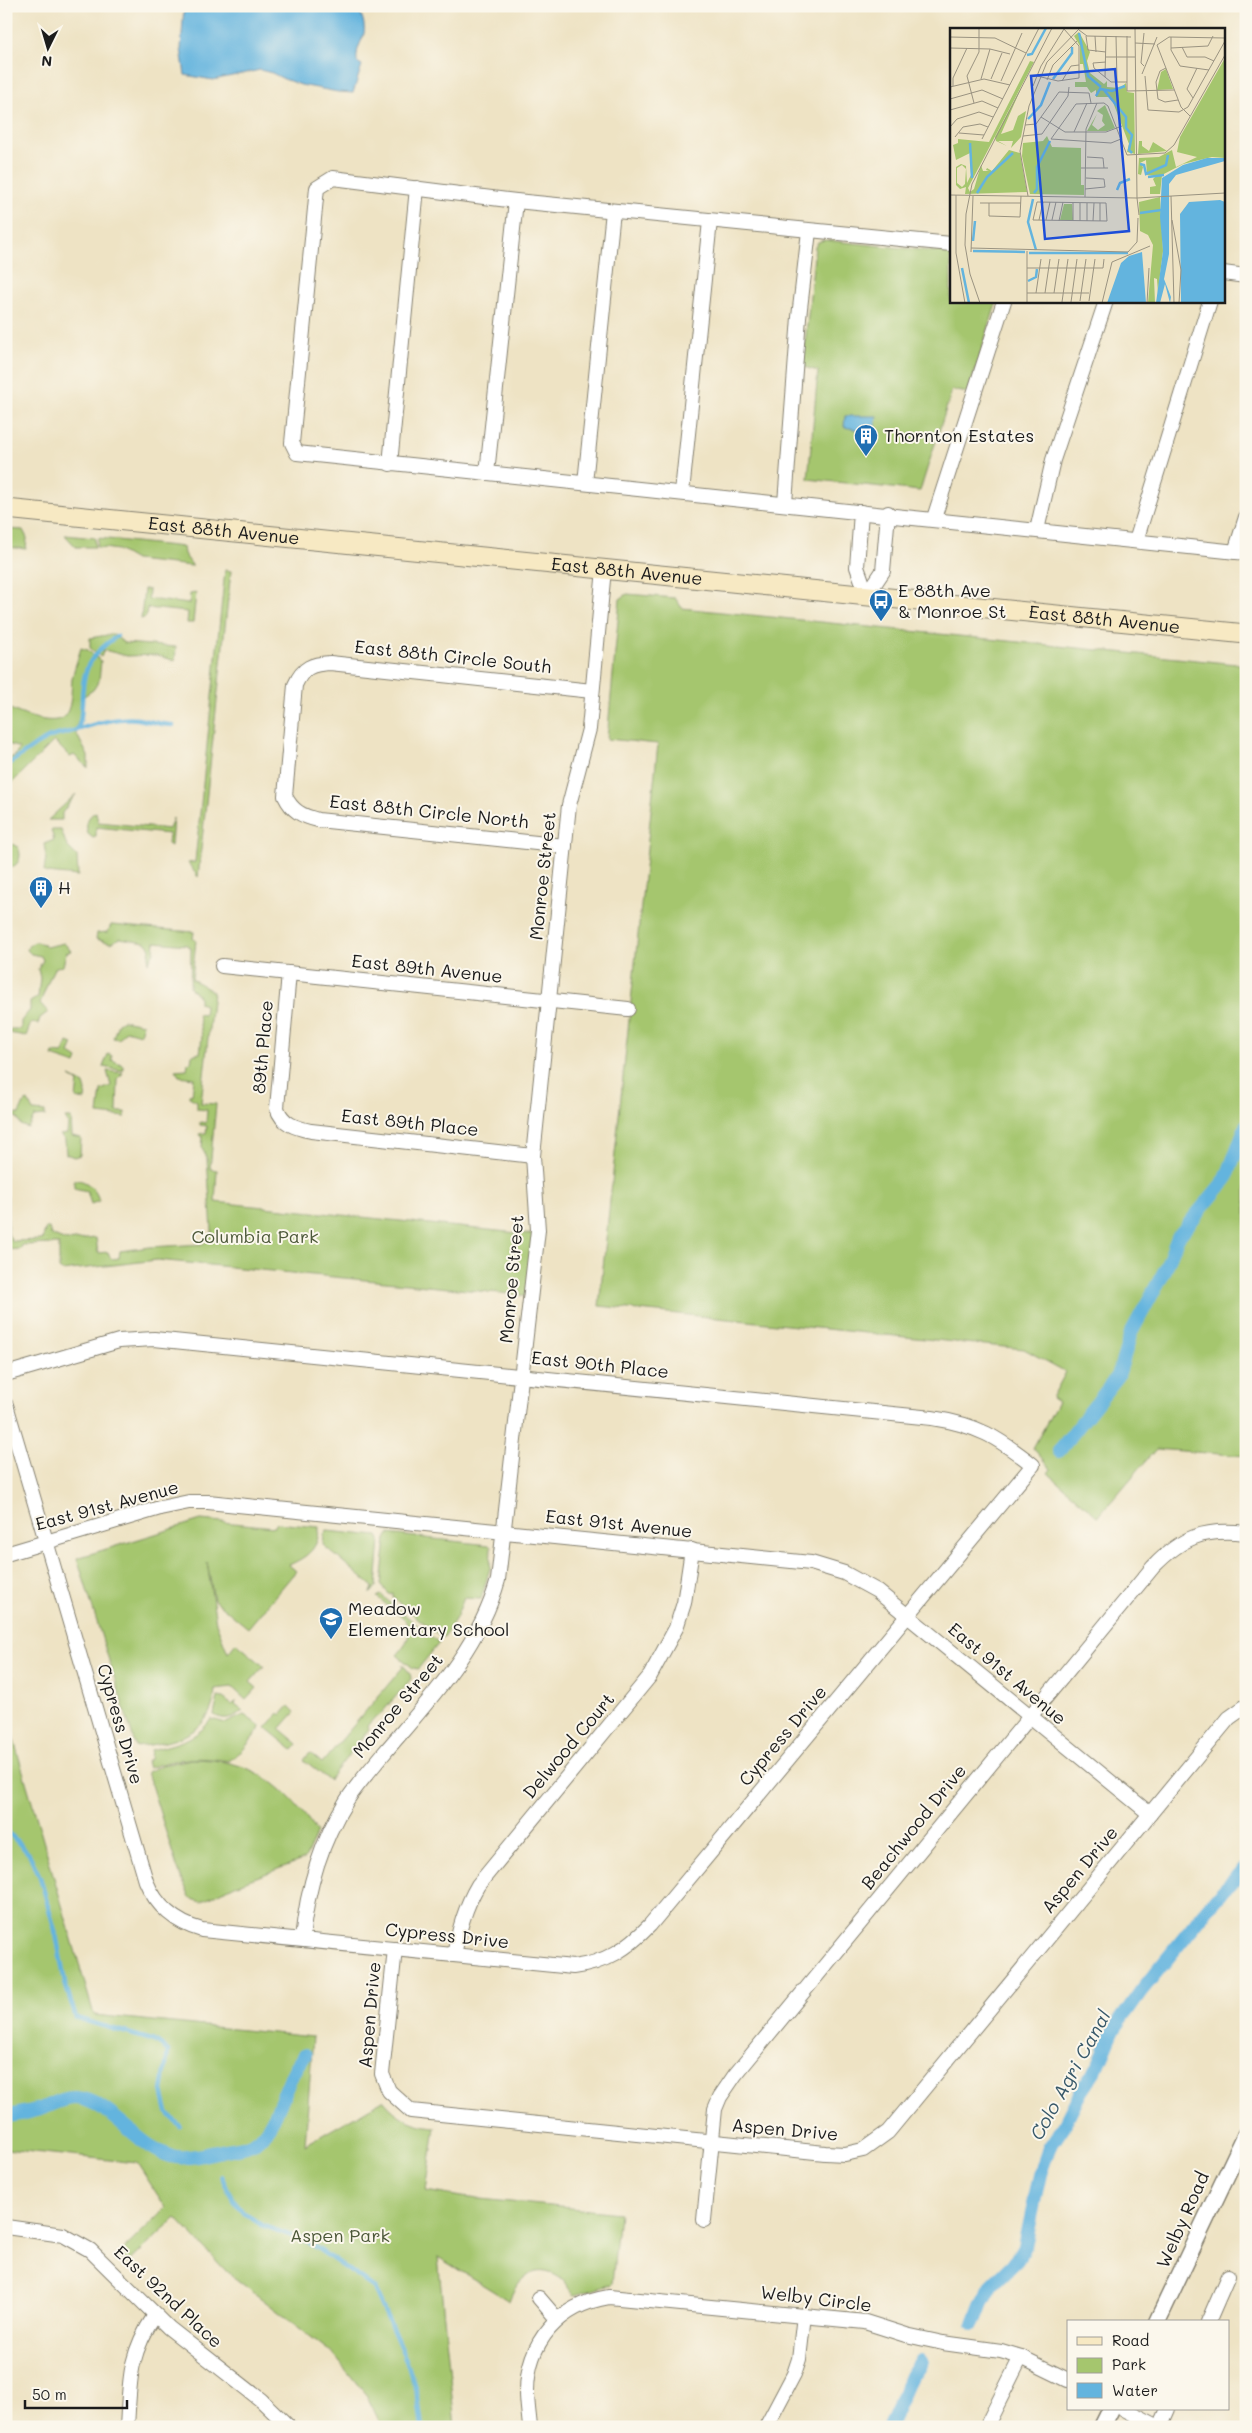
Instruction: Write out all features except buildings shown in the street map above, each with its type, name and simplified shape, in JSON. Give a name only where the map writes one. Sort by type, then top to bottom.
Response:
[{"type":"main road","name":"East 88th Avenue","points":[[6,509],[1246,634]]},
{"type":"street","points":[[950,244],[516,201],[333,178],[317,188],[292,443],[297,453],[390,464],[682,492],[861,512],[888,513],[1241,552],[1246,517]]},
{"type":"street","points":[[390,464],[417,188]]},
{"type":"street","points":[[487,473],[516,201]]},
{"type":"street","points":[[585,483],[613,211]]},
{"type":"street","points":[[682,492],[710,221]]},
{"type":"street","points":[[785,503],[799,317],[809,231]]},
{"type":"street","points":[[1224,274],[1246,276]]},
{"type":"street","points":[[934,518],[1004,302]]},
{"type":"street","points":[[1037,530],[1053,460],[1106,302]]},
{"type":"street","points":[[1136,541],[1210,302]]},
{"type":"street","points":[[861,512],[856,568],[867,595]]},
{"type":"street","points":[[867,595],[883,571],[888,513]]},
{"type":"street","name":"Monroe Street","points":[[302,1939],[309,1890],[315,1868],[331,1830],[357,1784],[444,1681],[474,1639],[494,1597],[498,1580],[523,1376],[538,1230],[533,1156],[569,805],[589,729],[604,569]]},
{"type":"street","name":"East 88th Circle South","points":[[292,806],[285,796],[285,784],[295,684],[300,674],[315,664],[330,663],[592,691]]},
{"type":"street","name":"East 88th Circle North","points":[[292,806],[304,816],[318,820],[565,846]]},
{"type":"street","name":"East 89th Avenue","points":[[222,966],[628,1009]]},
{"type":"street","name":"89th Place","points":[[285,1122],[277,1108],[289,974]]},
{"type":"street","name":"East 89th Place","points":[[285,1122],[295,1128],[310,1132],[533,1156]]},
{"type":"street","name":"East 90th Place","points":[[6,1374],[119,1342],[154,1339],[960,1422],[999,1439],[1033,1464]]},
{"type":"street","name":"Cypress Drive","points":[[6,1405],[146,1881],[156,1899],[172,1916],[191,1927],[202,1930],[573,1967],[604,1960],[626,1948],[650,1925],[1033,1464]]},
{"type":"street","name":"East 91st Avenue","points":[[6,1554],[160,1508],[189,1502],[208,1502],[505,1530],[797,1561],[828,1567],[860,1580],[907,1615],[1028,1717],[1150,1814]]},
{"type":"street","name":"Beachwood Drive","points":[[704,2220],[715,2109],[730,2081],[1028,1717],[1164,1556],[1196,1535],[1219,1531],[1246,1534]]},
{"type":"street","name":"Delwood Court","points":[[454,1955],[459,1929],[469,1901],[478,1885],[638,1693],[663,1655],[676,1628],[684,1603],[692,1550]]},
{"type":"street","name":"Aspen Drive","points":[[395,1949],[382,2074],[389,2091],[411,2111],[711,2143],[845,2154],[863,2150],[880,2140],[1229,1718],[1246,1706]]},
{"type":"street","name":"Welby Road","points":[[1158,2320],[1246,2134]]},
{"type":"street","name":"East 92nd Place","points":[[6,2227],[48,2232],[78,2242],[90,2250],[155,2315],[194,2349],[261,2400],[289,2427]]},
{"type":"street","points":[[1209,2320],[1228,2276]]},
{"type":"street","name":"Welby Circle","points":[[530,2427],[527,2393],[532,2361],[542,2336],[556,2319],[584,2303],[609,2297],[865,2322],[906,2335],[943,2343],[987,2348],[1021,2357],[1067,2380]]},
{"type":"street","points":[[539,2298],[556,2319]]},
{"type":"street","points":[[127,2427],[132,2362],[140,2339],[155,2315]]},
{"type":"street","points":[[766,2427],[794,2374],[799,2359],[804,2315]]},
{"type":"street","points":[[986,2427],[1021,2357]]},
{"type":"street","points":[[1102,2427],[1110,2410]]},
{"type":"street","points":[[1126,2410],[1160,2427],[1168,2410]]},
{"type":"green space","points":[[824,240],[950,253],[950,302],[997,302],[968,393],[952,390],[920,491],[808,479],[818,371],[804,367],[803,364],[815,247],[818,242]]},
{"type":"green space","points":[[6,529],[23,530],[27,538],[26,549],[6,547]]},
{"type":"green space","points":[[65,535],[95,538],[95,547],[76,547]]},
{"type":"green space","points":[[98,538],[183,547],[184,554],[192,566],[135,560],[118,550],[97,547]]},
{"type":"green space","points":[[225,570],[231,571],[198,877],[188,863],[195,862]]},
{"type":"green space","points":[[144,589],[149,590],[148,599],[189,604],[190,594],[196,593],[193,623],[187,623],[188,612],[147,608],[146,617],[141,619]]},
{"type":"green space","points":[[627,594],[675,598],[682,608],[1246,665],[1246,1456],[1156,1449],[1098,1517],[1048,1473],[1051,1469],[1033,1448],[1058,1402],[1052,1398],[1066,1372],[1024,1349],[599,1306],[658,744],[607,739],[620,599]]},
{"type":"green space","points":[[113,634],[124,643],[176,647],[175,661],[156,655],[127,656],[104,650],[101,657],[90,648],[90,638]]},
{"type":"green space","points":[[81,648],[88,650],[101,661],[99,681],[93,690],[81,698],[80,717],[75,731],[88,756],[88,768],[74,755],[70,757],[54,741],[6,789],[6,759],[15,756],[19,748],[8,744],[7,707],[38,719],[55,720],[62,718],[69,706],[72,679]]},
{"type":"green space","points":[[76,794],[62,813],[62,820],[48,820]]},
{"type":"green space","points":[[96,812],[98,822],[169,829],[173,818],[171,846],[168,844],[169,834],[96,827],[96,837],[93,838],[88,834],[87,824],[89,818]]},
{"type":"green space","points":[[51,830],[61,830],[67,846],[77,856],[78,876],[47,873],[44,871],[46,857],[44,844],[54,840]]},
{"type":"green space","points":[[6,841],[18,847],[20,858],[14,866],[6,869]]},
{"type":"green space","name":"Columbia Park","points":[[111,925],[194,932],[193,939],[196,940],[192,979],[213,992],[201,1103],[216,1104],[210,1169],[217,1170],[215,1202],[537,1235],[531,1296],[157,1260],[62,1271],[59,1269],[59,1244],[22,1245],[21,1249],[6,1250],[7,1196],[8,1234],[12,1241],[42,1240],[46,1228],[49,1228],[51,1235],[66,1241],[96,1238],[98,1253],[108,1252],[111,1259],[119,1258],[120,1251],[203,1244],[209,1238],[212,1231],[207,1159],[202,1147],[203,1137],[199,1134],[206,1133],[207,1126],[200,1125],[200,1122],[206,1123],[207,1110],[197,1109],[197,1101],[189,1097],[189,1094],[192,1095],[194,1078],[179,1076],[175,1070],[187,1069],[192,1055],[200,1053],[202,1036],[198,1014],[204,1015],[205,1005],[199,1003],[199,996],[190,988],[191,948],[187,945],[155,942],[154,952],[148,963],[150,948],[145,942],[120,938],[111,943],[96,939],[97,933],[108,932]]},
{"type":"green space","points":[[35,942],[44,944],[46,947],[64,943],[71,951],[66,953],[63,966],[57,967],[54,970],[40,1003],[48,1012],[40,1018],[38,1024],[31,1023],[26,1036],[9,1033],[11,1029],[21,1029],[21,1021],[30,1010],[30,1002],[38,997],[40,978],[38,969],[43,960],[41,956],[31,954],[27,950],[29,945]]},
{"type":"green space","points":[[123,1020],[143,1024],[140,1034],[126,1030],[119,1039],[113,1038],[118,1023]]},
{"type":"green space","points":[[68,1042],[73,1044],[69,1053],[78,1059],[76,1064],[52,1056],[53,1053],[62,1054]]},
{"type":"green space","points":[[108,1054],[112,1056],[112,1060],[123,1065],[123,1071],[103,1067]]},
{"type":"green space","points":[[107,1071],[123,1073],[118,1079],[117,1112],[125,1112],[125,1117],[98,1114],[101,1090],[111,1086]]},
{"type":"green space","points":[[70,1077],[84,1084],[86,1091],[85,1100],[76,1098],[78,1082]]},
{"type":"green space","points":[[28,1101],[33,1111],[45,1112],[45,1116],[34,1117],[28,1128],[21,1125],[17,1117],[6,1119],[6,1111],[19,1114],[24,1103]]},
{"type":"green space","points":[[65,1118],[71,1118],[72,1136],[81,1138],[80,1155],[74,1157],[66,1154],[65,1140],[60,1135],[67,1134],[68,1123]]},
{"type":"green space","points":[[74,1180],[87,1183],[96,1193],[99,1201],[91,1204],[87,1191],[74,1188]]},
{"type":"green space","points":[[201,1520],[275,1527],[276,1523],[319,1527],[314,1547],[301,1559],[289,1565],[296,1571],[248,1628],[214,1600],[207,1562],[216,1623],[228,1653],[236,1643],[264,1666],[250,1682],[257,1688],[246,1700],[232,1687],[215,1689],[213,1704],[207,1717],[199,1726],[177,1739],[136,1747],[77,1558]]},
{"type":"green space","points":[[327,1531],[378,1536],[380,1540],[376,1587],[371,1593],[373,1587],[323,1545],[324,1534]]},
{"type":"green space","points":[[389,1534],[489,1545],[491,1547],[490,1568],[481,1599],[464,1598],[456,1618],[444,1637],[441,1637],[393,1598],[393,1593],[389,1594],[381,1585],[386,1539]]},
{"type":"green space","points":[[381,1595],[439,1643],[418,1669],[413,1668],[397,1655],[408,1639],[409,1630],[405,1620],[377,1597]]},
{"type":"green space","points":[[402,1664],[410,1673],[411,1679],[378,1717],[376,1716],[367,1726],[369,1729],[329,1780],[304,1760],[310,1753],[322,1763],[403,1667]]},
{"type":"green space","points":[[218,1697],[223,1698],[232,1705],[236,1701],[235,1705],[243,1711],[229,1718],[221,1718],[214,1715]]},
{"type":"green space","points":[[289,1706],[295,1712],[280,1729],[298,1744],[293,1750],[266,1728],[279,1713],[281,1715]]},
{"type":"green space","name":"Aspen Park","points":[[6,1713],[94,2015],[313,2037],[305,2145],[383,2100],[406,2119],[435,2127],[426,2191],[461,2197],[619,2213],[612,2284],[575,2295],[560,2278],[551,2273],[535,2272],[522,2279],[509,2301],[438,2257],[455,2427],[382,2427],[367,2396],[333,2354],[227,2272],[176,2218],[127,2264],[118,2255],[166,2208],[137,2163],[6,2149]]},
{"type":"green space","points":[[244,1715],[260,1726],[259,1730],[243,1750],[229,1761],[188,1759],[148,1768],[146,1762],[150,1759],[151,1750],[192,1736],[199,1732],[211,1719],[226,1723]]},
{"type":"green space","points":[[192,1759],[214,1760],[250,1769],[279,1788],[305,1815],[317,1832],[305,1859],[235,1885],[201,1902],[190,1898],[177,1867],[147,1772],[162,1765]]},
{"type":"water","points":[[184,6],[346,6],[359,9],[363,19],[364,33],[358,48],[357,62],[362,65],[353,93],[301,85],[260,70],[213,80],[185,75],[181,49]]},
{"type":"water","points":[[845,416],[877,416],[874,433],[844,427]]},
{"type":"waterway","points":[[6,766],[50,737],[77,730],[81,717],[82,691],[89,664],[100,650],[117,636]]},
{"type":"waterway","points":[[77,730],[122,719],[138,719],[173,725]]},
{"type":"waterway","points":[[1059,1451],[1118,1376],[1131,1333],[1165,1270],[1178,1237],[1226,1179],[1246,1126]]},
{"type":"waterway","points":[[6,1830],[29,1854],[40,1877],[56,1934],[65,1983],[76,2018],[155,2041],[168,2051],[162,2091],[167,2112],[180,2126]]},
{"type":"waterway","name":"Colo Agri Canal","points":[[974,2324],[991,2286],[1017,2260],[1025,2246],[1040,2174],[1049,2148],[1063,2127],[1081,2091],[1099,2064],[1113,2031],[1141,1991],[1218,1896],[1246,1868]]},
{"type":"waterway","points":[[6,2116],[40,2109],[62,2100],[76,2098],[89,2101],[114,2116],[138,2137],[163,2153],[176,2157],[198,2156],[247,2146],[260,2138],[273,2119],[292,2074],[305,2055]]},
{"type":"waterway","points":[[221,2176],[233,2199],[245,2214],[262,2225],[308,2242],[374,2288],[408,2364],[418,2398],[422,2427]]},
{"type":"waterway","name":"Colo Agri Canal","points":[[889,2427],[911,2376],[921,2361]]},
{"type":"place","name":"Thornton Estates","points":[[866,457]]},
{"type":"place","name":"E 88th Ave & Monroe St","points":[[881,622]]},
{"type":"place","name":"H","points":[[41,909]]},
{"type":"place","name":"Meadow Elementary School","points":[[331,1640]]}]
